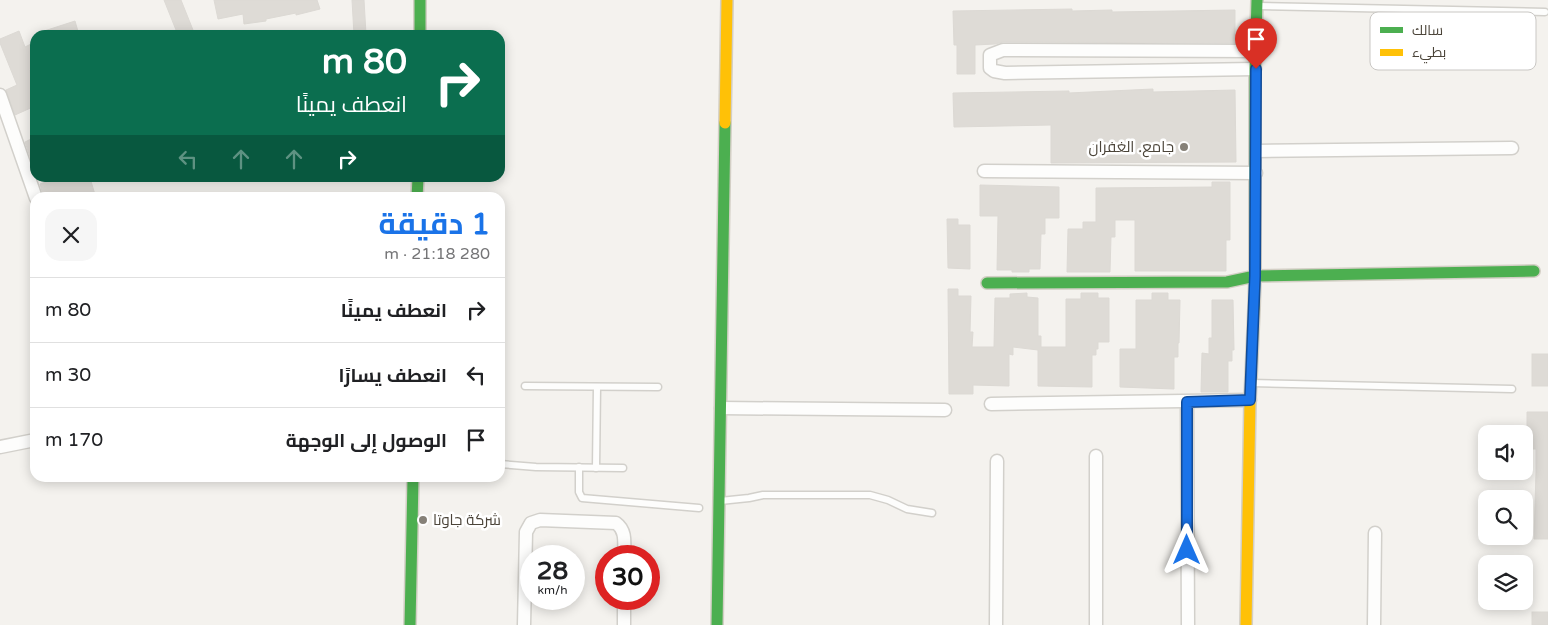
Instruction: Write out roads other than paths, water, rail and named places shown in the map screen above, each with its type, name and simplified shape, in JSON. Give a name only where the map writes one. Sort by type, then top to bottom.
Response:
[{"type":"street","points":[[420,0],[420,30]]},
{"type":"street","points":[[717,625],[727,0]]},
{"type":"street","points":[[1246,625],[1250,383],[1255,276],[1257,3]]},
{"type":"street","points":[[1256,51],[1003,50],[990,55],[990,68],[994,71],[1005,73],[1256,69]]},
{"type":"street","points":[[0,94],[30,181]]},
{"type":"street","points":[[1256,151],[1512,148]]},
{"type":"street","points":[[984,171],[1256,173]]},
{"type":"street","points":[[986,283],[1227,282],[1255,276],[1534,271]]},
{"type":"street","points":[[990,404],[1250,400]]},
{"type":"street","points":[[1187,402],[1188,625]]},
{"type":"street","points":[[721,408],[945,410]]},
{"type":"street","points":[[0,447],[30,441]]},
{"type":"street","points":[[1096,456],[1096,625]]},
{"type":"street","points":[[996,625],[997,461]]},
{"type":"street","points":[[410,625],[413,482]]},
{"type":"street","points":[[524,625],[526,532],[531,523],[540,520],[616,523],[621,526],[624,533],[624,545]]},
{"type":"street","points":[[1374,625],[1376,533]]},
{"type":"street","points":[[624,610],[624,625]]},
{"type":"lane","points":[[1257,3],[1545,12]]},
{"type":"lane","points":[[1250,383],[1512,389]]},
{"type":"lane","points":[[525,386],[658,387]]},
{"type":"lane","points":[[596,468],[597,387]]},
{"type":"lane","points":[[505,464],[536,467],[623,468]]},
{"type":"lane","points":[[579,467],[579,492],[582,498],[699,508]]},
{"type":"lane","points":[[719,501],[763,495],[870,496],[888,500],[907,509],[932,513]]},
{"type":"place","name":"جامع. الغفران","points":[[1184,147]]},
{"type":"place","name":"شركة جاوتا","points":[[423,520]]}]
